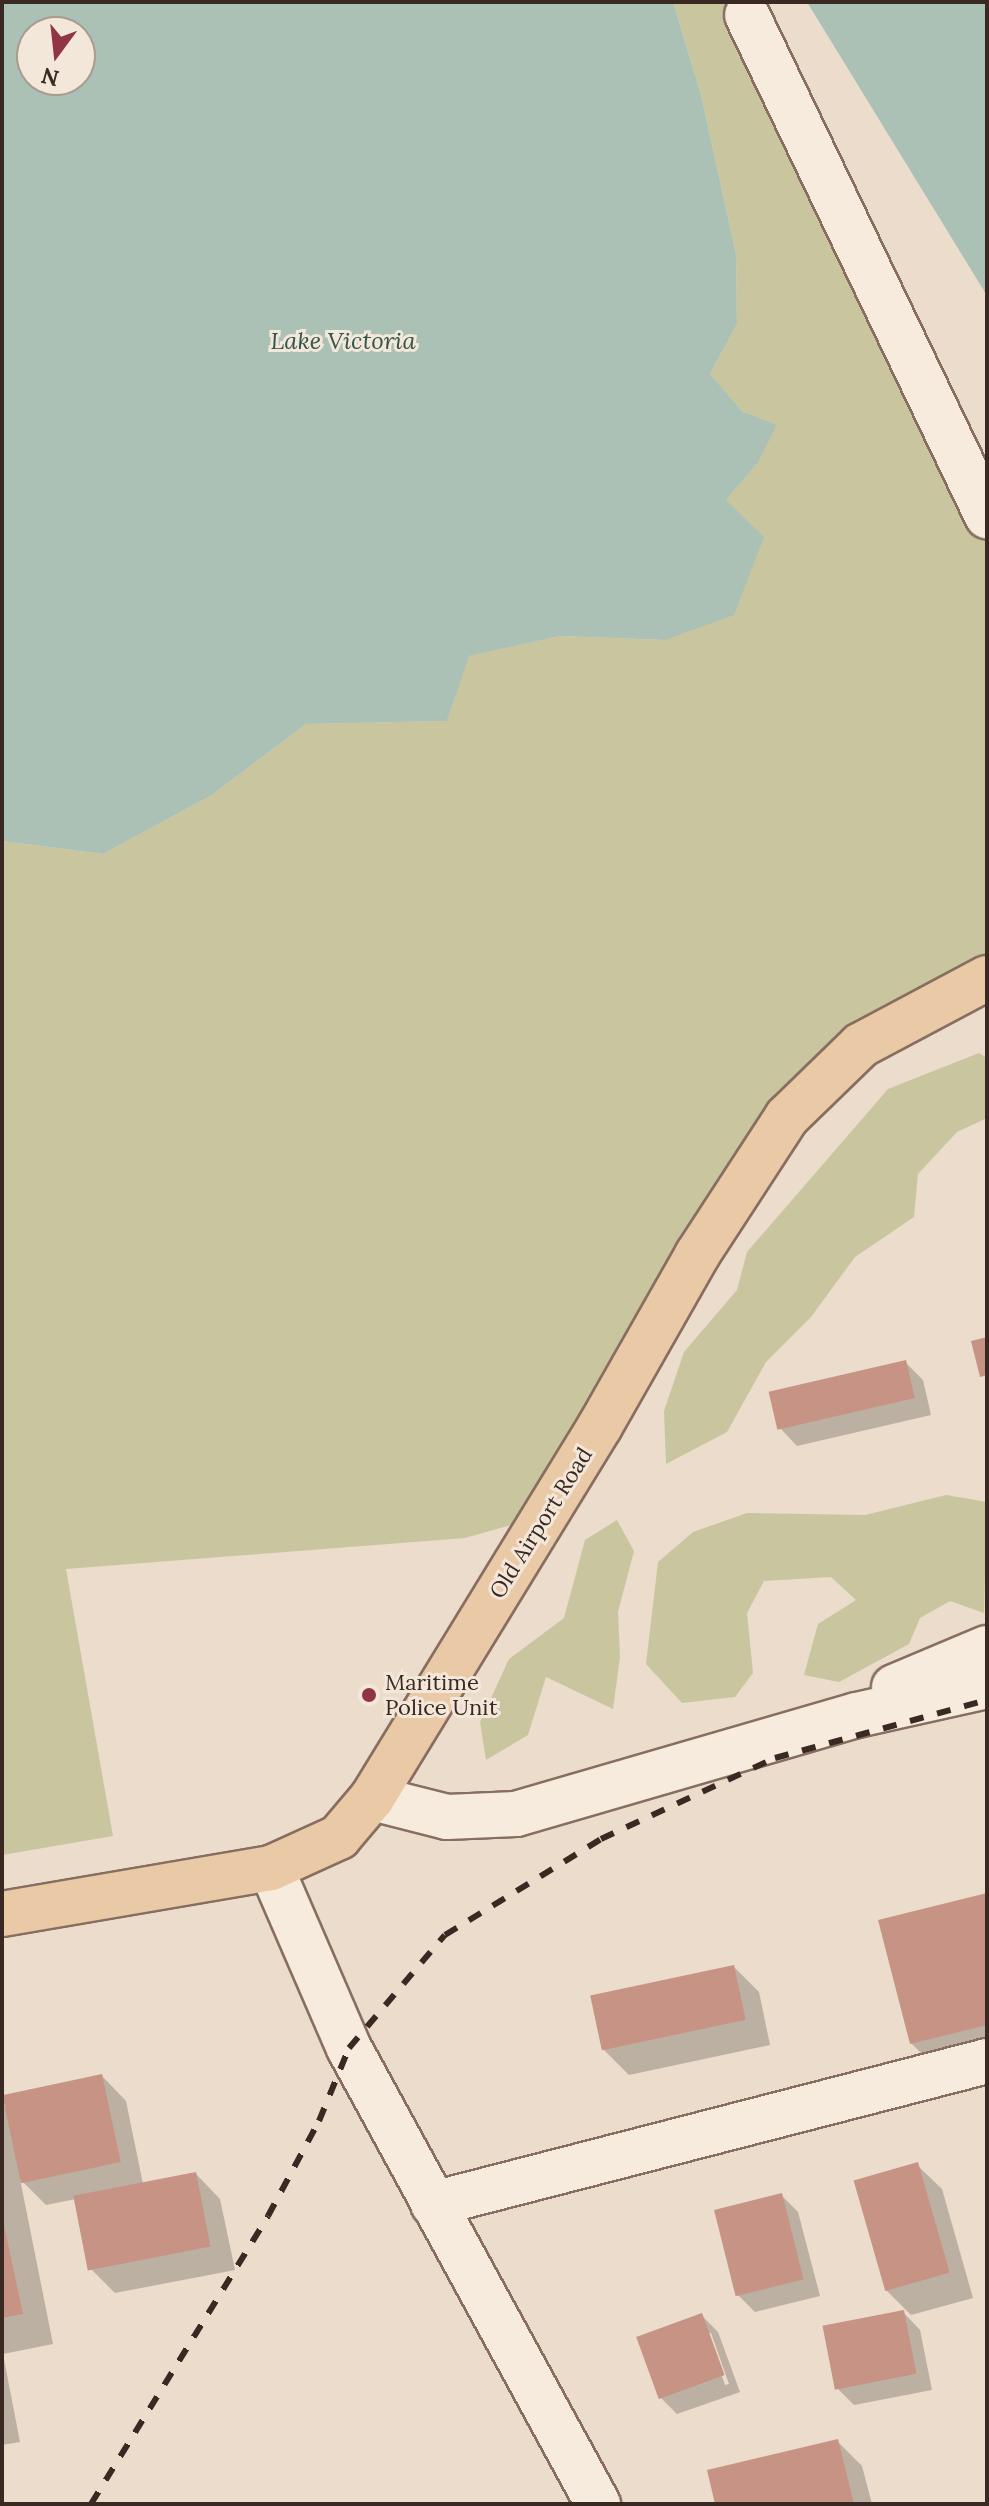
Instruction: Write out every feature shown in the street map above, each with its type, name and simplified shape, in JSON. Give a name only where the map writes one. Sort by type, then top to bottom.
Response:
[{"type":"main road","name":"Old Airport Road","points":[[2,1914],[271,1868],[339,1837],[372,1798],[600,1426],[697,1255],[787,1117],[861,1045],[987,978]]},
{"type":"street","points":[[747,15],[987,516]]},
{"type":"street","points":[[857,1715],[892,1688],[987,1648]]},
{"type":"street","points":[[372,1798],[447,1817],[516,1814],[857,1715],[987,1686]]},
{"type":"street","points":[[271,1868],[349,2048],[598,2504]]},
{"type":"street","points":[[433,2204],[987,2061]]},
{"type":"shaded area","points":[[673,2],[728,2],[875,285],[987,532],[987,978],[861,1045],[546,1515],[465,1538],[66,1569],[113,1836],[2,1855],[2,841],[103,854],[212,795],[306,724],[447,721],[468,656],[560,636],[665,640],[726,500],[757,464],[743,412],[710,374],[737,324],[736,254],[701,95]]},
{"type":"shaded area","points":[[979,1053],[987,1058],[987,1118],[957,1132],[918,1174],[914,1217],[855,1257],[811,1317],[766,1362],[727,1432],[666,1464],[664,1411],[684,1352],[737,1290],[747,1252],[888,1089]]},
{"type":"shaded area","points":[[946,1495],[987,1502],[984,1613],[950,1601],[920,1618],[909,1644],[839,1682],[804,1675],[818,1624],[856,1600],[831,1577],[764,1581],[747,1613],[753,1673],[735,1697],[682,1703],[646,1664],[658,1562],[693,1532],[747,1513],[865,1515]]},
{"type":"shaded area","points":[[617,1520],[634,1551],[618,1612],[620,1657],[613,1709],[546,1677],[528,1735],[486,1760],[480,1722],[509,1659],[564,1618],[585,1540]]},
{"type":"water","name":"Lake Victoria","points":[[2,2],[673,2],[701,95],[736,254],[737,324],[710,374],[743,412],[777,425],[757,464],[726,500],[764,537],[734,615],[665,640],[560,636],[469,656],[447,721],[306,724],[212,795],[103,854],[2,841]]},
{"type":"water","points":[[807,2],[987,2],[987,295],[986,294]]},
{"type":"building","points":[[987,1337],[987,1375],[980,1377],[971,1341]]},
{"type":"building","points":[[906,1360],[915,1398],[777,1430],[769,1392]]},
{"type":"building","points":[[987,1893],[987,2025],[910,2044],[878,1920]]},
{"type":"building","points":[[734,1965],[746,2020],[602,2050],[590,1996]]},
{"type":"building","points":[[102,2074],[121,2162],[21,2183],[2,2095]]},
{"type":"building","points":[[918,2162],[950,2273],[885,2291],[854,2180]]},
{"type":"building","points":[[196,2172],[211,2247],[88,2270],[73,2196]]},
{"type":"building","points":[[782,2193],[804,2279],[736,2296],[714,2210]]},
{"type":"building","points":[[2,2216],[23,2314],[2,2318]]},
{"type":"building","points":[[904,2310],[916,2374],[835,2390],[823,2326]]},
{"type":"building","points":[[702,2313],[725,2375],[659,2399],[636,2337]]},
{"type":"building","points":[[838,2439],[854,2504],[715,2504],[707,2470]]},
{"type":"railway","points":[[91,2504],[268,2216],[319,2121],[349,2048],[445,1935],[601,1839],[775,1758],[987,1700]]},
{"type":"place","name":"Maritime Police Unit","points":[[369,1695]]}]
